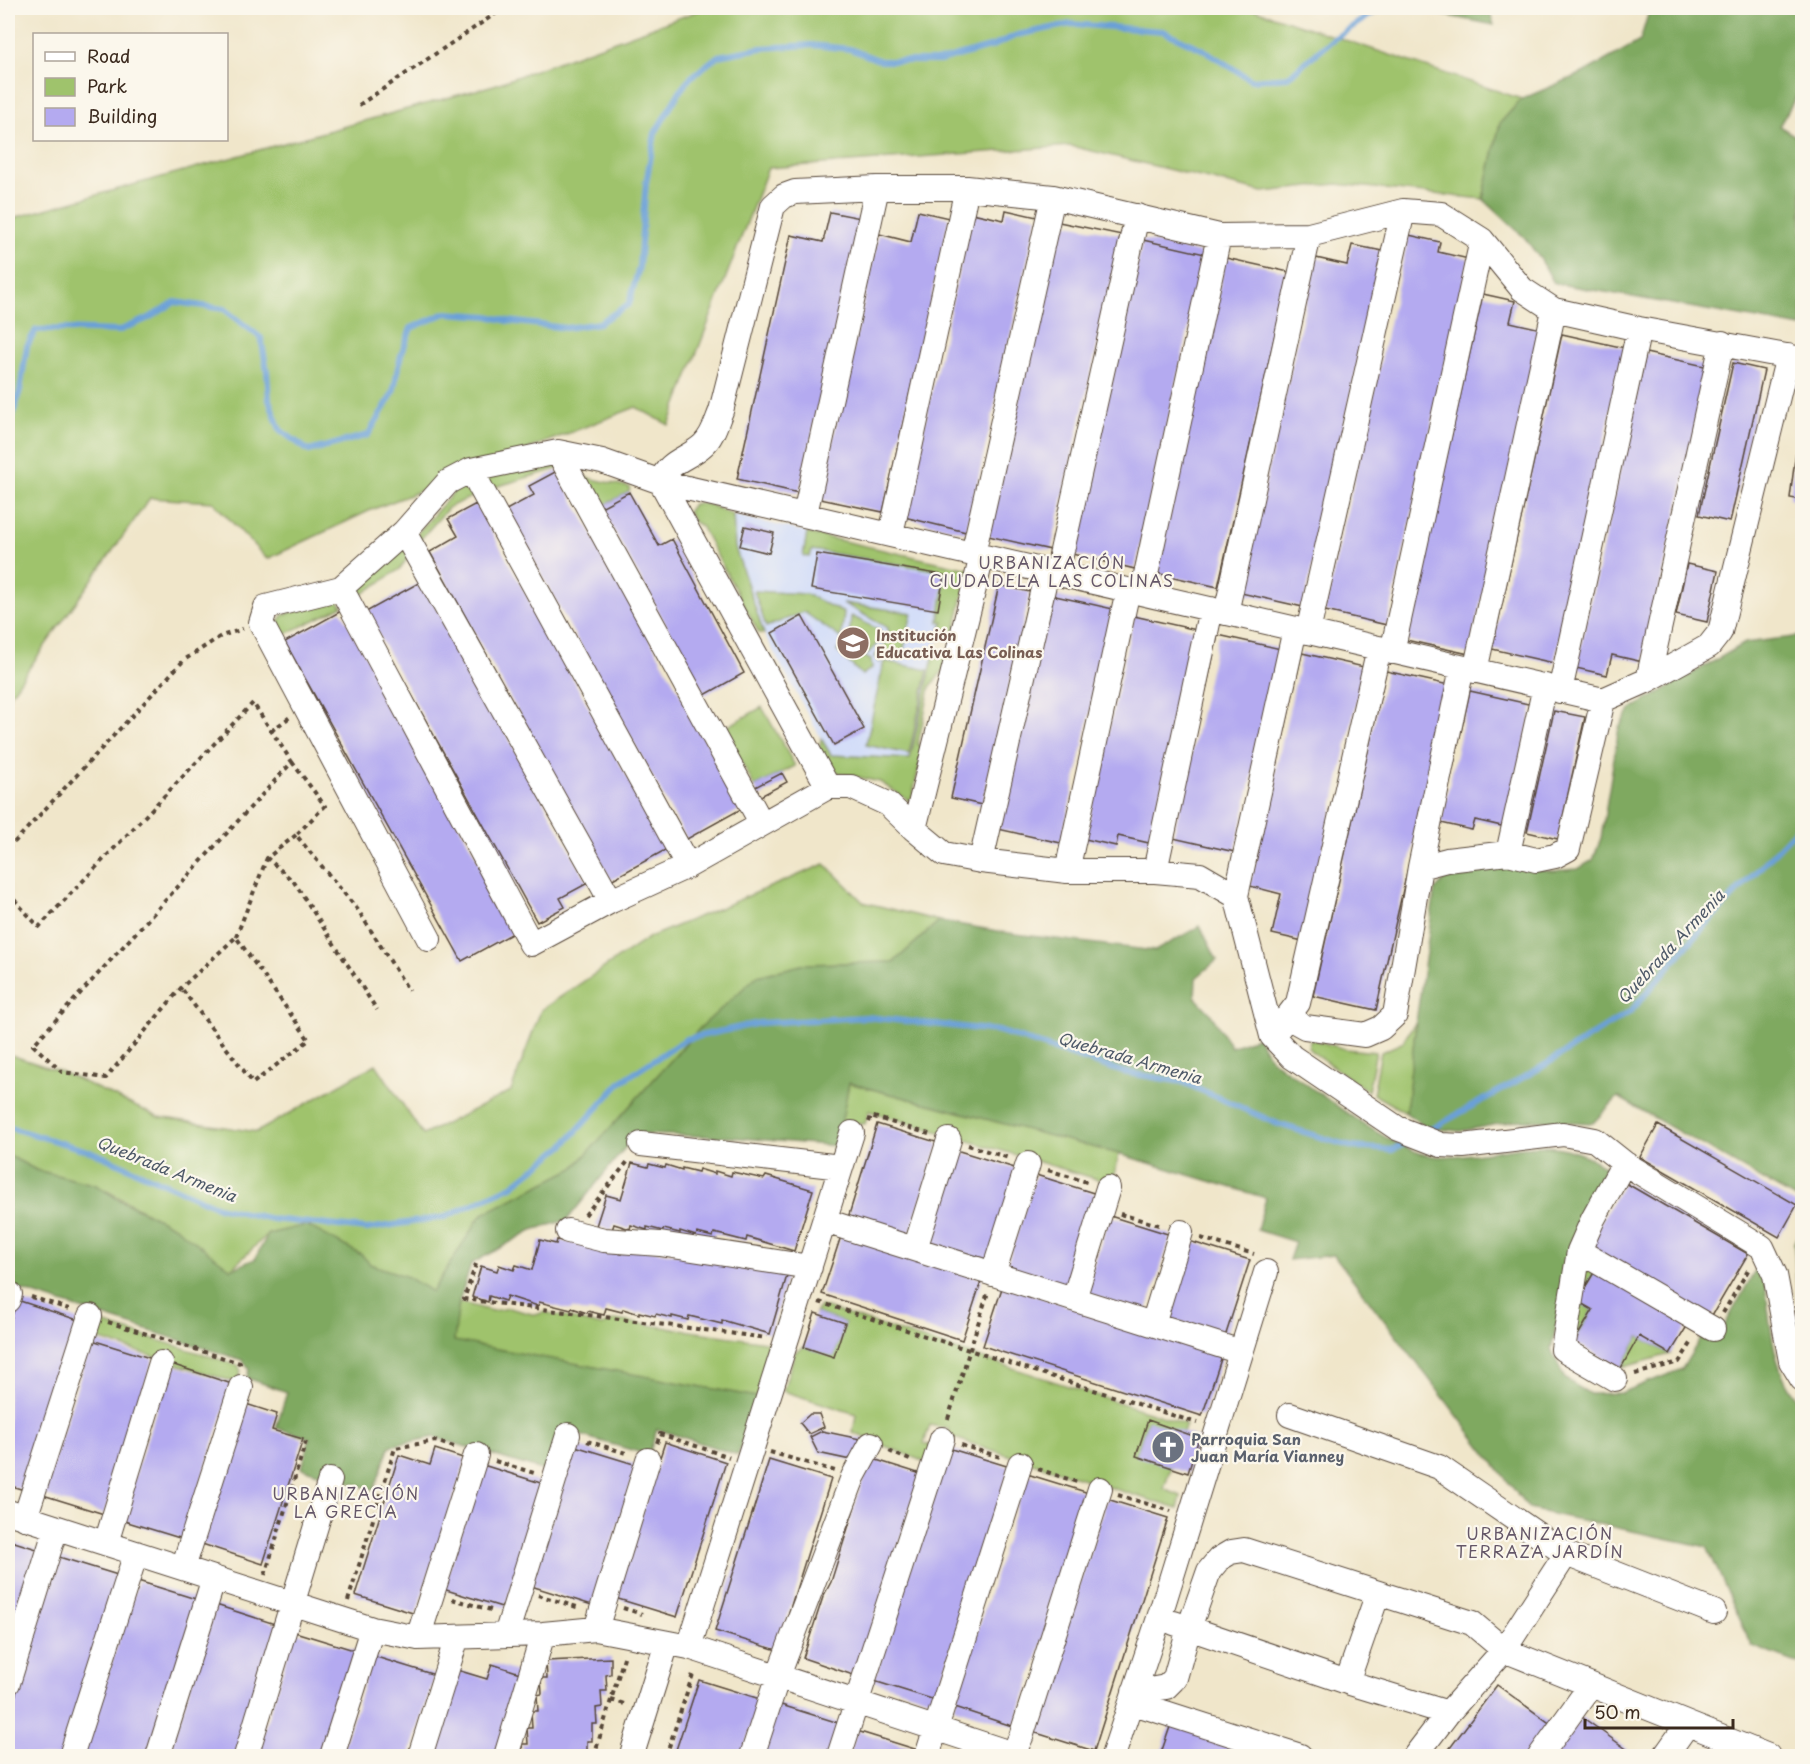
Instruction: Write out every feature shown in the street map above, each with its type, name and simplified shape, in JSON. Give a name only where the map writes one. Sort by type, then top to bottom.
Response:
[{"type":"street","points":[[805,514],[877,188]]},
{"type":"street","points":[[429,939],[261,623],[266,607],[341,588],[404,532],[448,482],[471,470],[558,452],[602,461],[661,482],[1603,700],[1648,680],[1709,646],[1720,632],[1795,357],[1639,329],[1554,310],[1521,289],[1482,240],[1442,214],[1403,212],[1310,235],[1219,236],[1053,197],[967,188],[877,188],[795,192],[784,196],[773,206],[721,411],[713,433],[702,446],[669,467],[661,482],[828,787]]},
{"type":"street","points":[[891,534],[967,188]]},
{"type":"street","points":[[914,829],[977,555],[1053,197]]},
{"type":"street","points":[[1403,212],[1236,896],[1272,1036],[1292,1057],[1397,1128],[1441,1145],[1463,1146],[1563,1134],[1595,1140],[1624,1163],[1762,1247],[1775,1275],[1791,1361],[1803,1378]]},
{"type":"street","points":[[981,861],[1137,216]]},
{"type":"street","points":[[1155,871],[1310,235]]},
{"type":"street","points":[[1066,871],[1219,236]]},
{"type":"street","points":[[1272,1036],[1298,1003],[1385,650],[1482,240]]},
{"type":"street","points":[[1287,1017],[1305,1027],[1365,1035],[1381,1028],[1395,1015],[1420,867],[1554,310]]},
{"type":"street","points":[[1508,854],[1553,688],[1639,329]]},
{"type":"street","points":[[1648,680],[1722,343]]},
{"type":"street","points":[[558,452],[762,825]]},
{"type":"street","points":[[471,470],[688,866]]},
{"type":"street","points":[[404,532],[611,901]]},
{"type":"street","points":[[341,588],[531,944],[611,901],[688,866],[828,787],[851,787],[888,804],[944,854],[981,861],[1066,871],[1155,871],[1200,875],[1236,896]]},
{"type":"street","points":[[1420,867],[1447,860],[1508,854],[1536,860],[1555,856],[1568,849],[1603,700]]},
{"type":"street","points":[[633,1751],[679,1650],[752,1447],[852,1133]]},
{"type":"street","points":[[915,1249],[949,1140]]},
{"type":"street","points":[[641,1144],[841,1167]]},
{"type":"street","points":[[1615,1379],[1563,1349],[1579,1251],[1593,1219],[1624,1163]]},
{"type":"street","points":[[993,1274],[1028,1164]]},
{"type":"street","points":[[1074,1299],[1108,1188]]},
{"type":"street","points":[[825,1221],[1241,1352]]},
{"type":"street","points":[[570,1232],[604,1240],[660,1244],[810,1267]]},
{"type":"street","points":[[1153,1324],[1180,1232]]},
{"type":"street","points":[[1579,1251],[1709,1326]]},
{"type":"street","points":[[1113,1756],[1159,1618],[1266,1272]]},
{"type":"street","points":[[90,1316],[16,1515],[372,1629],[418,1638],[457,1637],[509,1626],[543,1634],[598,1622],[679,1650],[778,1676],[1014,1756],[1100,1489]]},
{"type":"street","points":[[106,1543],[161,1363]]},
{"type":"street","points":[[183,1568],[241,1387]]},
{"type":"street","points":[[1290,1415],[1439,1467],[1566,1554],[1714,1612]]},
{"type":"street","points":[[509,1626],[568,1435]]},
{"type":"street","points":[[839,1756],[942,1439]]},
{"type":"street","points":[[752,1756],[778,1676],[853,1477],[871,1444]]},
{"type":"street","points":[[418,1638],[476,1455]]},
{"type":"street","points":[[598,1622],[648,1460]]},
{"type":"street","points":[[927,1756],[1020,1464]]},
{"type":"street","points":[[246,1756],[330,1480]]},
{"type":"street","points":[[8,1683],[56,1528]]},
{"type":"street","points":[[1132,1696],[1166,1687],[1175,1678],[1209,1571],[1219,1559],[1231,1552],[1244,1550],[1472,1623],[1504,1650],[1768,1756]]},
{"type":"street","points":[[71,1756],[136,1553]]},
{"type":"street","points":[[1415,1756],[1448,1713],[1504,1650],[1566,1554]]},
{"type":"street","points":[[158,1756],[214,1578]]},
{"type":"street","points":[[1347,1682],[1378,1593]]},
{"type":"street","points":[[1159,1618],[1347,1682],[1448,1713]]},
{"type":"street","points":[[332,1756],[372,1629]]},
{"type":"street","points":[[506,1756],[543,1634]]},
{"type":"street","points":[[420,1756],[457,1637]]},
{"type":"street","points":[[1540,1756],[1591,1685]]},
{"type":"street","points":[[1132,1696],[1300,1756]]},
{"type":"street","points":[[1665,1756],[1688,1725]]},
{"type":"path","points":[[359,105],[504,8]]},
{"type":"path","points":[[8,849],[184,660],[221,636],[261,623]]},
{"type":"path","points":[[8,893],[39,927],[253,703],[292,762],[325,806],[296,835],[267,858],[236,937],[181,988],[106,1078],[62,1072],[33,1045],[292,762]]},
{"type":"path","points":[[296,835],[358,910],[409,991]]},
{"type":"path","points":[[267,858],[294,882],[377,1010]]},
{"type":"path","points":[[181,988],[254,1083],[309,1040],[236,937]]},
{"type":"path","points":[[852,1133],[858,1128],[867,1128],[871,1116],[1108,1188]]},
{"type":"path","points":[[570,1232],[641,1144]]},
{"type":"path","points":[[1615,1379],[1679,1362],[1709,1326],[1762,1247]]},
{"type":"path","points":[[476,1264],[464,1299],[758,1335],[785,1342]]},
{"type":"path","points":[[993,1274],[942,1439],[1189,1517]]},
{"type":"path","points":[[9,1297],[17,1293],[240,1363],[241,1387]]},
{"type":"path","points":[[801,1297],[1217,1429]]},
{"type":"path","points":[[259,1592],[306,1441]]},
{"type":"path","points":[[871,1444],[933,1469]]},
{"type":"path","points":[[752,1447],[853,1477]]},
{"type":"path","points":[[342,1619],[394,1448]]},
{"type":"path","points":[[520,1590],[598,1622]]},
{"type":"path","points":[[432,1593],[509,1626]]},
{"type":"path","points":[[594,1756],[626,1651],[679,1650],[666,1756]]},
{"type":"shaded area","name":"Institución Educativa Las Colinas","points":[[733,515],[956,567],[910,759],[830,755],[764,634],[735,547]]},
{"type":"green space","points":[[706,8],[1249,8],[1522,99],[1500,123],[1483,199],[1337,184],[1263,192],[1071,146],[768,168],[669,425],[636,407],[371,510],[267,559],[213,502],[150,498],[8,698],[8,224],[17,217],[494,85]]},
{"type":"green space","points":[[1408,8],[1488,8],[1494,25]]},
{"type":"green space","points":[[1650,8],[1802,8],[1802,87],[1779,126],[1802,140],[1802,327],[1554,283],[1525,238],[1483,199],[1500,123],[1522,99],[1583,73],[1640,41]]},
{"type":"green space","points":[[555,463],[560,468],[488,489],[486,474]]},
{"type":"green space","points":[[583,477],[630,487],[629,492],[601,507]]},
{"type":"green space","points":[[466,483],[476,495],[449,507],[418,542],[416,535],[459,486]]},
{"type":"green space","points":[[693,504],[710,505],[733,515],[735,547],[764,634],[759,633],[701,526],[693,521],[688,511]]},
{"type":"green space","points":[[807,533],[969,569],[953,640],[939,637],[943,622],[939,622],[946,572],[812,550],[810,557],[803,556]]},
{"type":"green space","points":[[406,547],[411,553],[400,569],[352,601],[357,584],[398,550]]},
{"type":"green space","points":[[754,591],[806,594],[844,613],[841,638],[804,612],[766,627]]},
{"type":"green space","points":[[337,600],[343,606],[282,636],[278,625],[282,615]]},
{"type":"green space","points":[[843,603],[912,613],[902,657],[884,655],[879,663],[875,656],[889,639],[888,628]]},
{"type":"green space","points":[[851,616],[880,630],[881,638],[867,654],[849,643]]},
{"type":"green space","points":[[1802,636],[1802,1202],[1618,1097],[1593,1123],[1521,1120],[1460,1131],[1427,1128],[1406,1113],[1416,1022],[1435,890],[1448,876],[1467,865],[1553,871],[1578,869],[1593,860],[1601,838],[1619,727],[1631,709],[1745,643]]},
{"type":"green space","points":[[842,645],[871,660],[872,668],[862,675],[837,651]]},
{"type":"green space","points":[[935,649],[949,652],[946,667],[930,687],[918,744],[923,750],[911,802],[880,782],[839,773],[819,751],[821,738],[831,755],[910,759]]},
{"type":"green space","points":[[884,661],[928,670],[909,754],[866,745]]},
{"type":"green space","points":[[762,707],[795,766],[755,787],[723,729]]},
{"type":"green space","points":[[825,864],[863,902],[939,921],[894,962],[805,964],[701,1027],[574,1168],[481,1215],[432,1292],[268,1234],[231,1269],[164,1222],[96,1185],[36,1170],[8,1155],[8,1054],[62,1072],[158,1117],[257,1132],[376,1064],[423,1135],[511,1091],[541,1010],[650,937]]},
{"type":"green space","points":[[939,921],[1015,934],[1155,951],[1200,926],[1217,960],[1196,978],[1195,997],[1210,1013],[1231,1047],[1258,1037],[1271,1058],[1285,1070],[1367,1126],[1402,1146],[1418,1152],[1448,1157],[1526,1147],[1557,1147],[1588,1157],[1605,1167],[1574,1247],[1551,1349],[1565,1379],[1590,1394],[1621,1393],[1682,1369],[1705,1331],[1718,1337],[1761,1260],[1776,1356],[1782,1374],[1802,1404],[1802,1665],[1752,1646],[1707,1547],[1529,1509],[1334,1255],[1289,1260],[1295,1242],[1257,1230],[1266,1198],[1119,1154],[849,1083],[837,1146],[729,1137],[636,1134],[567,1220],[532,1230],[471,1264],[459,1302],[454,1341],[757,1397],[738,1455],[657,1429],[649,1455],[562,1430],[551,1473],[434,1437],[390,1446],[374,1490],[302,1468],[310,1438],[276,1428],[287,1392],[247,1378],[249,1369],[242,1360],[8,1286],[8,1155],[36,1170],[96,1185],[118,1199],[175,1227],[231,1269],[255,1259],[268,1234],[306,1225],[362,1255],[370,1264],[408,1277],[432,1292],[481,1215],[574,1168],[701,1027],[757,976],[805,964],[894,962]]},
{"type":"green space","points":[[1416,1022],[1406,1113],[1373,1094],[1381,1052],[1402,1043]]},
{"type":"green space","points":[[1314,1040],[1345,1049],[1376,1052],[1368,1091],[1311,1051],[1308,1047],[1310,1041]]},
{"type":"green space","points":[[849,1083],[1119,1154],[1113,1184],[869,1111],[865,1124],[857,1124],[849,1131],[839,1128]]},
{"type":"green space","points":[[1802,1226],[1802,1338],[1800,1341],[1794,1243]]},
{"type":"green space","points":[[1581,1263],[1596,1269],[1578,1301],[1593,1310],[1574,1342],[1568,1339]]},
{"type":"green space","points":[[459,1302],[492,1311],[509,1308],[536,1315],[544,1312],[602,1326],[615,1320],[773,1343],[757,1397],[453,1341]]},
{"type":"green space","points":[[820,1306],[1186,1424],[1183,1433],[1148,1421],[1136,1455],[1171,1467],[1164,1489],[1181,1496],[1178,1509],[948,1436],[949,1429],[930,1425],[924,1443],[932,1446],[927,1463],[853,1433],[856,1414],[783,1391],[795,1352],[804,1347],[834,1356],[845,1323],[815,1313]]},
{"type":"green space","points":[[93,1320],[238,1365],[241,1372],[237,1383],[88,1336]]},
{"type":"green space","points":[[1639,1336],[1670,1354],[1621,1368]]},
{"type":"building","points":[[1006,210],[1037,217],[966,532],[904,517],[972,213],[1004,220]]},
{"type":"building","points":[[918,211],[949,218],[883,512],[820,499],[879,234],[911,242]]},
{"type":"building","points":[[830,212],[861,218],[799,493],[737,479],[791,235],[823,242]]},
{"type":"building","points":[[1059,222],[1122,235],[1051,550],[988,536]]},
{"type":"building","points":[[1409,235],[1440,242],[1438,252],[1469,259],[1387,625],[1325,611]]},
{"type":"building","points":[[1143,240],[1205,254],[1135,569],[1072,554]]},
{"type":"building","points":[[1352,245],[1383,251],[1303,607],[1241,593],[1316,258],[1347,265]]},
{"type":"building","points":[[1226,258],[1289,272],[1218,587],[1156,573]]},
{"type":"building","points":[[1483,294],[1515,301],[1510,322],[1541,329],[1469,654],[1406,640]]},
{"type":"building","points":[[1562,334],[1625,348],[1554,663],[1492,649]]},
{"type":"building","points":[[1646,353],[1709,367],[1643,662],[1612,655],[1607,675],[1576,668]]},
{"type":"building","points":[[1733,363],[1764,370],[1730,522],[1699,515]]},
{"type":"building","points":[[1802,412],[1802,500],[1790,498]]},
{"type":"building","points":[[557,471],[743,808],[687,839],[506,510],[534,495],[529,486]]},
{"type":"building","points":[[629,492],[659,546],[672,539],[744,673],[705,695],[601,507]]},
{"type":"building","points":[[476,504],[667,849],[611,880],[430,552],[458,536],[448,519]]},
{"type":"building","points":[[745,526],[774,533],[769,553],[740,546]]},
{"type":"building","points":[[817,554],[944,575],[938,610],[811,589]]},
{"type":"building","points":[[1687,564],[1718,571],[1707,622],[1676,615]]},
{"type":"building","points":[[422,581],[588,883],[560,898],[565,907],[537,922],[366,612]]},
{"type":"building","points":[[999,585],[1030,592],[982,805],[951,798]]},
{"type":"building","points":[[1051,595],[1113,609],[1061,843],[998,829]]},
{"type":"building","points":[[341,611],[517,931],[462,961],[285,642]]},
{"type":"building","points":[[802,616],[864,729],[834,745],[772,633]]},
{"type":"building","points":[[1134,616],[1197,630],[1149,843],[1118,836],[1116,846],[1085,839]]},
{"type":"building","points":[[1218,635],[1281,649],[1235,852],[1173,838]]},
{"type":"building","points":[[1302,653],[1364,667],[1303,941],[1272,934],[1281,894],[1250,886]]},
{"type":"building","points":[[1386,671],[1449,685],[1376,1010],[1313,996]]},
{"type":"building","points":[[1470,691],[1533,705],[1506,827],[1475,820],[1472,830],[1441,823]]},
{"type":"building","points":[[1554,711],[1585,717],[1558,839],[1527,832]]},
{"type":"building","points":[[782,773],[787,782],[759,797],[755,787]]},
{"type":"building","points":[[877,1124],[939,1143],[909,1237],[848,1218]]},
{"type":"building","points":[[1658,1125],[1797,1205],[1779,1237],[1640,1157]]},
{"type":"building","points":[[956,1150],[1018,1169],[988,1263],[927,1243]]},
{"type":"building","points":[[632,1163],[665,1168],[666,1165],[698,1172],[699,1169],[715,1174],[715,1171],[731,1176],[732,1172],[764,1179],[766,1176],[813,1190],[794,1251],[747,1237],[746,1241],[714,1233],[713,1237],[697,1233],[696,1236],[664,1229],[663,1231],[647,1227],[647,1230],[631,1225],[630,1229],[614,1224],[612,1230],[596,1226],[606,1195],[621,1199]]},
{"type":"building","points":[[1036,1175],[1097,1194],[1068,1287],[1006,1268]]},
{"type":"building","points":[[1624,1182],[1748,1254],[1711,1317],[1587,1246]]},
{"type":"building","points":[[1110,1216],[1171,1235],[1146,1313],[1085,1293]]},
{"type":"building","points":[[842,1233],[982,1279],[962,1340],[822,1294]]},
{"type":"building","points":[[540,1240],[556,1244],[557,1240],[622,1254],[624,1246],[788,1272],[770,1334],[722,1320],[722,1324],[689,1316],[688,1320],[606,1308],[604,1315],[539,1302],[538,1306],[507,1296],[505,1301],[489,1296],[488,1302],[472,1297],[481,1266],[497,1271],[499,1265],[514,1270],[516,1265],[532,1270]]},
{"type":"building","points":[[1189,1241],[1250,1260],[1225,1337],[1164,1318]]},
{"type":"building","points":[[1596,1269],[1689,1323],[1670,1354],[1639,1336],[1621,1368],[1574,1342],[1593,1310],[1577,1301]]},
{"type":"building","points":[[1003,1285],[1222,1356],[1202,1416],[983,1346]]},
{"type":"building","points":[[17,1300],[78,1320],[24,1490],[8,1485],[8,1329]]},
{"type":"building","points":[[815,1313],[845,1323],[834,1357],[804,1347]]},
{"type":"building","points":[[92,1340],[153,1359],[104,1514],[43,1495]]},
{"type":"building","points":[[171,1364],[232,1384],[183,1539],[121,1520]]},
{"type":"building","points":[[246,1404],[277,1414],[272,1430],[303,1439],[263,1564],[202,1544]]},
{"type":"building","points":[[810,1414],[819,1414],[824,1427],[809,1434],[800,1423]]},
{"type":"building","name":"Parroquia San Juan María Vianney","points":[[1148,1420],[1199,1438],[1188,1473],[1136,1456]]},
{"type":"building","points":[[822,1431],[865,1440],[860,1462],[818,1453],[810,1437]]},
{"type":"building","points":[[665,1442],[726,1462],[677,1617],[615,1598]]},
{"type":"building","points":[[575,1446],[637,1465],[592,1605],[531,1586]]},
{"type":"building","points":[[948,1448],[1010,1467],[935,1700],[874,1681]]},
{"type":"building","points":[[435,1449],[466,1459],[416,1614],[355,1595],[399,1455],[430,1465]]},
{"type":"building","points":[[870,1458],[921,1474],[856,1676],[803,1658],[823,1597],[831,1582]]},
{"type":"building","points":[[769,1460],[831,1479],[777,1650],[715,1631]]},
{"type":"building","points":[[483,1465],[544,1484],[505,1608],[443,1589]]},
{"type":"building","points":[[1027,1474],[1089,1493],[1015,1727],[954,1707]]},
{"type":"building","points":[[1107,1499],[1168,1518],[1094,1751],[1033,1732]]},
{"type":"building","points":[[8,1540],[40,1550],[8,1650]]},
{"type":"building","points":[[59,1557],[121,1576],[63,1756],[8,1756],[8,1719]]},
{"type":"building","points":[[138,1581],[199,1600],[149,1756],[82,1756]]},
{"type":"building","points":[[216,1605],[278,1625],[236,1756],[168,1756]]},
{"type":"building","points":[[295,1632],[357,1651],[323,1756],[256,1756]]},
{"type":"building","points":[[373,1656],[435,1675],[409,1756],[341,1756]]},
{"type":"building","points":[[611,1658],[611,1674],[606,1675],[607,1691],[601,1691],[602,1707],[596,1708],[597,1724],[592,1724],[592,1741],[587,1741],[587,1756],[523,1756],[522,1744],[528,1744],[527,1728],[532,1728],[531,1711],[538,1711],[537,1695],[542,1694],[541,1678],[547,1678],[546,1661]]},
{"type":"building","points":[[492,1664],[523,1674],[497,1756],[429,1756],[457,1670],[487,1679]]},
{"type":"building","points":[[699,1680],[760,1699],[742,1756],[674,1756]]},
{"type":"building","points":[[1497,1685],[1552,1725],[1528,1756],[1444,1756]]},
{"type":"building","points":[[778,1704],[839,1723],[829,1756],[761,1756]]},
{"type":"building","points":[[1582,1717],[1636,1756],[1553,1756]]},
{"type":"building","points":[[1171,1724],[1272,1756],[1160,1756]]},
{"type":"building","points":[[857,1731],[918,1750],[916,1756],[849,1756]]},
{"type":"waterway","points":[[8,432],[20,390],[27,346],[36,330],[118,331],[149,318],[175,302],[224,309],[261,338],[269,400],[280,430],[309,451],[368,435],[393,393],[401,355],[411,328],[446,313],[488,316],[508,321],[566,328],[599,323],[629,304],[639,267],[646,183],[655,133],[690,78],[718,56],[761,48],[811,45],[850,49],[881,61],[940,61],[993,46],[1017,35],[1071,24],[1163,31],[1204,50],[1251,80],[1288,77],[1332,40],[1376,11],[1377,8]]},
{"type":"waterway","name":"Quebrada Armenia","points":[[1426,1132],[1540,1068],[1631,1011],[1697,934],[1802,821]]},
{"type":"waterway","name":"Quebrada Armenia","points":[[8,1127],[95,1153],[218,1207],[272,1219],[367,1229],[445,1217],[512,1186],[563,1146],[622,1081],[686,1039],[759,1023],[867,1017],[999,1031],[1123,1072],[1183,1082],[1278,1124],[1352,1147],[1392,1150],[1409,1141]]},
{"type":"place","name":"Institución Educativa Las Colinas","points":[[853,643]]},
{"type":"place","name":"Parroquia San Juan María Vianney","points":[[1168,1447]]},
{"type":"district","name":"URBANIZACIÓN CIUDADELA LAS COLINAS","points":[[1052,571]]},
{"type":"district","name":"URBANIZACIÓN LA GRECIA","points":[[346,1502]]},
{"type":"district","name":"URBANIZACIÓN TERRAZA JARDÍN","points":[[1540,1542]]}]
